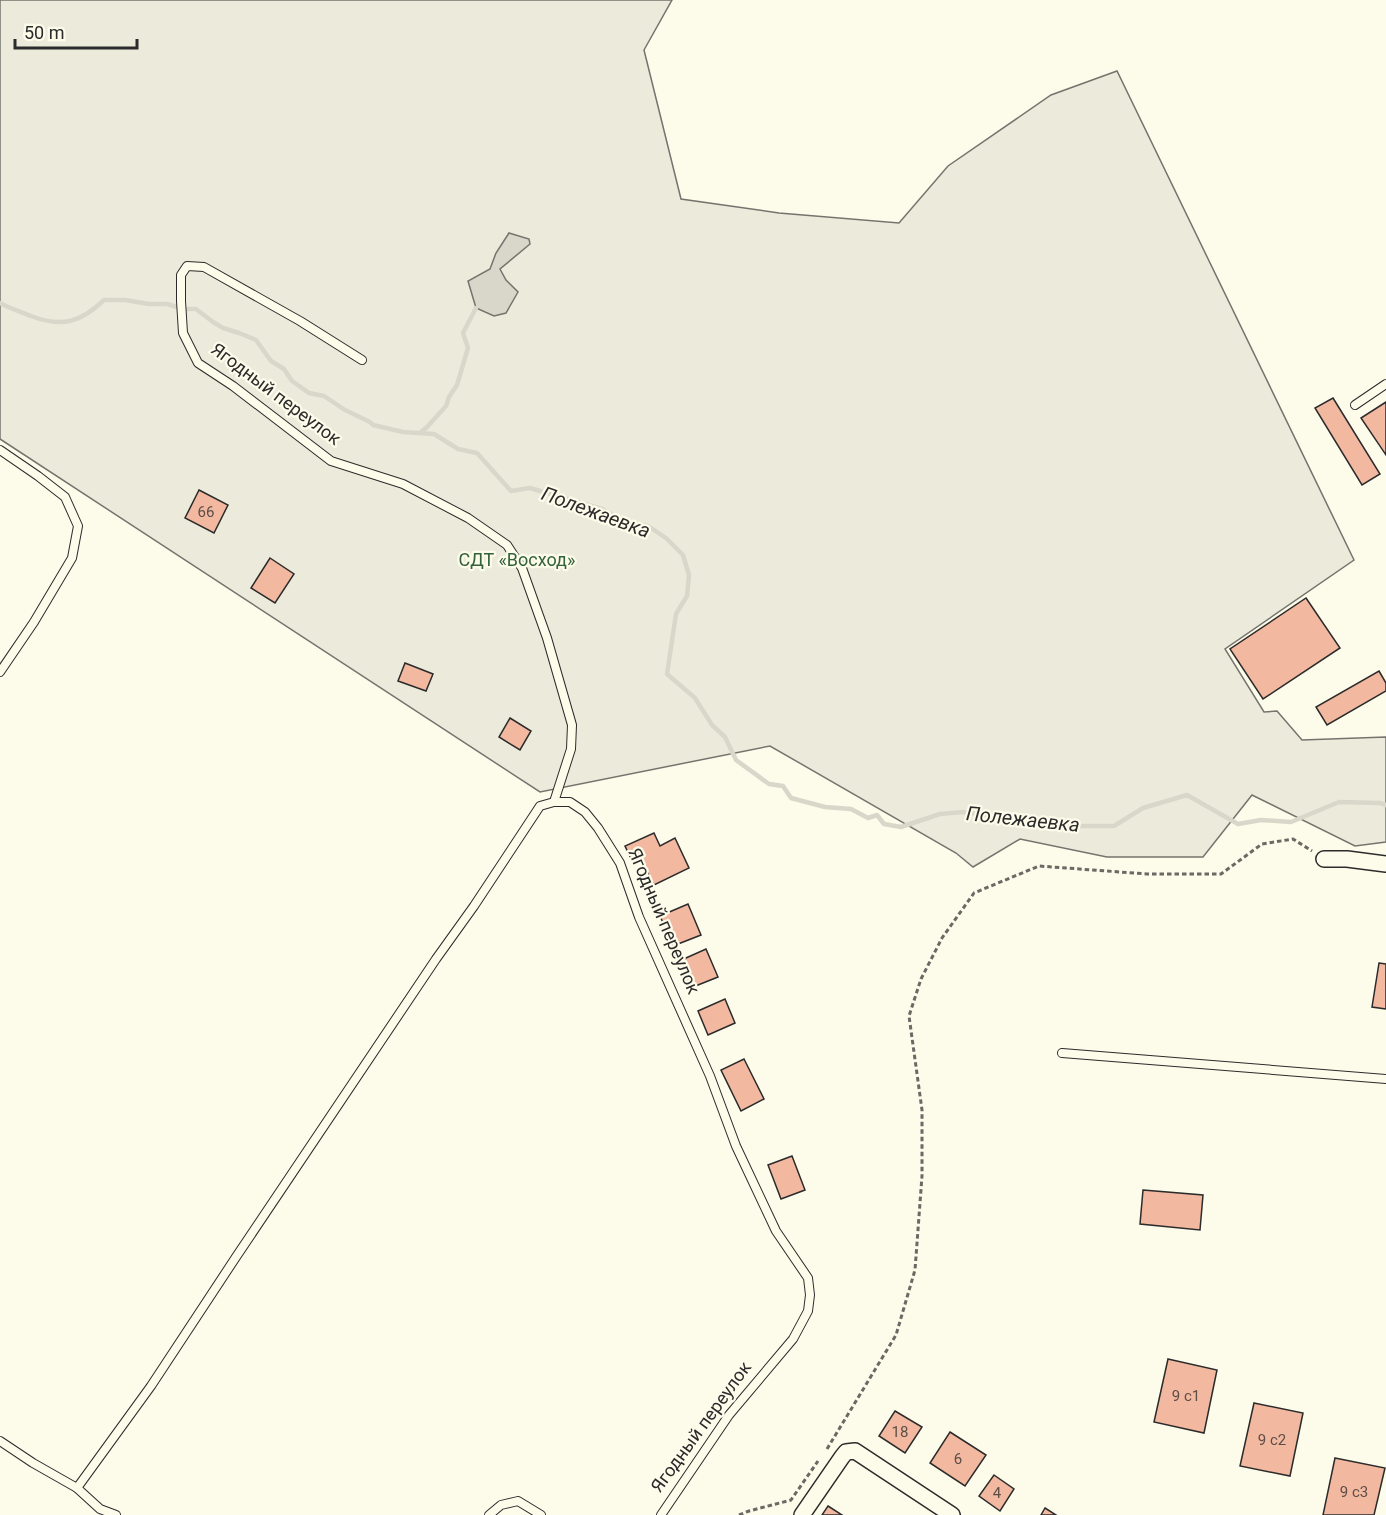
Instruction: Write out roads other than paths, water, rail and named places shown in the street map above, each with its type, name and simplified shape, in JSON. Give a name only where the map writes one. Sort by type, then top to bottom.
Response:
[{"type":"street","points":[[1324,859],[1347,859],[1386,864]]},
{"type":"street","points":[[802,1515],[846,1452],[855,1451],[952,1515]]},
{"type":"lane","name":"Ягодный переулок","points":[[362,360],[300,321],[204,267],[187,266],[181,275],[180,301],[183,333],[198,363],[233,386],[331,461],[403,484],[468,518],[507,545],[522,568],[547,638],[572,725],[571,749],[554,802],[570,802],[585,812],[620,863],[639,916],[710,1076],[736,1146],[776,1231],[808,1278],[810,1295],[808,1311],[793,1339],[729,1415],[661,1515]]},
{"type":"lane","points":[[1355,405],[1386,384]]},
{"type":"lane","points":[[0,450],[65,497],[78,526],[72,558],[34,622],[0,672]]},
{"type":"lane","points":[[77,1488],[151,1386],[540,806],[554,802]]},
{"type":"lane","points":[[1062,1053],[1386,1079]]},
{"type":"lane","points":[[0,1441],[77,1488],[98,1512],[116,1515]]},
{"type":"lane","points":[[489,1515],[501,1505],[518,1501],[541,1515]]},
{"type":"waterway","name":"Полежаевка","points":[[0,303],[52,322],[79,318],[104,300],[167,304],[184,309],[196,309],[223,328],[256,340],[271,361],[284,369],[292,381],[309,393],[324,396],[373,425],[403,432],[434,434],[458,449],[477,453],[511,491],[530,488],[602,509],[627,523],[648,526],[666,538],[683,555],[689,575],[687,596],[676,614],[667,674],[695,698],[712,725],[725,737],[736,760],[769,784],[783,786],[791,798],[825,807],[851,809],[868,818],[877,815],[884,824],[901,827],[940,814],[963,812],[1062,826],[1114,826],[1143,808],[1187,795],[1238,824],[1261,820],[1291,822],[1339,802],[1386,805]]},
{"type":"waterway","name":"Полежаевка","points":[[421,432],[446,406],[457,385],[468,348],[463,333],[476,308]]},
{"type":"park label","name":"СДТ «Восход»","points":[[517,560]]}]
